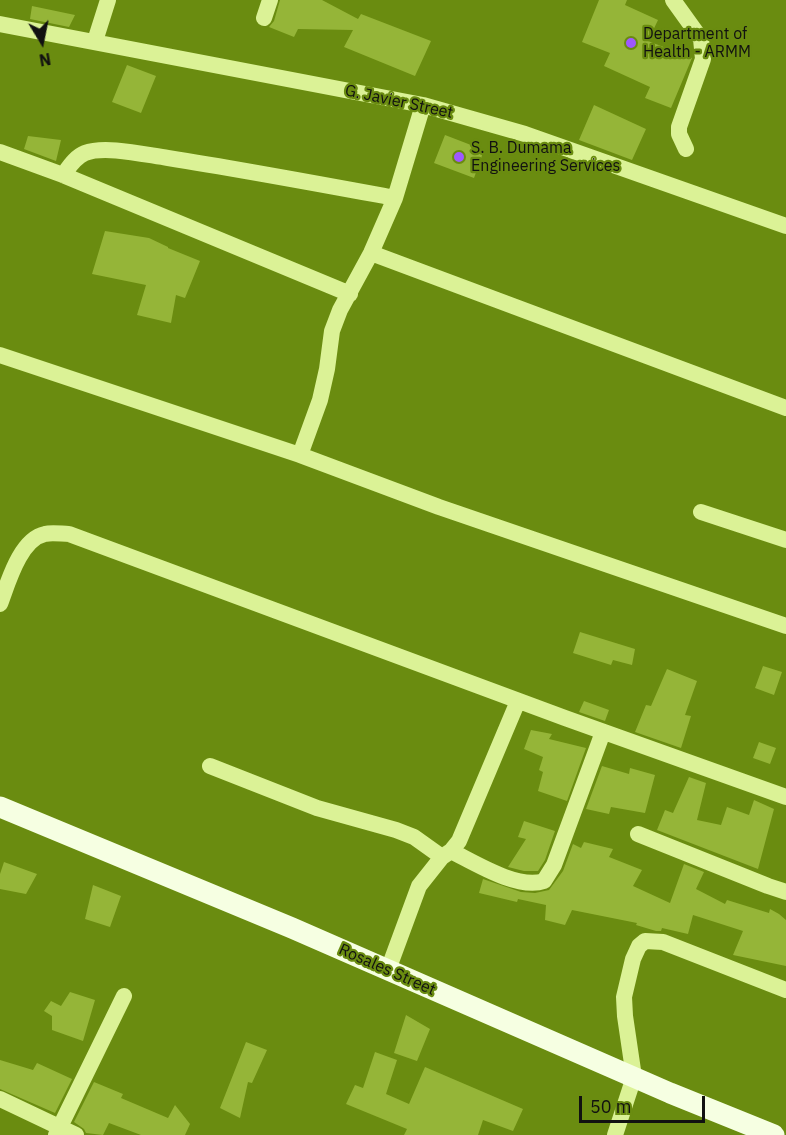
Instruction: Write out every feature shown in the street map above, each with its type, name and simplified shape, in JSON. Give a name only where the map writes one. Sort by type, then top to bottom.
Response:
[{"type":"main road","name":"Rosales Street","points":[[0,807],[292,928],[634,1077],[774,1135]]},
{"type":"street","points":[[95,41],[108,0]]},
{"type":"street","points":[[264,18],[270,0]]},
{"type":"street","points":[[674,0],[702,39],[703,59],[679,127],[679,134],[686,149]]},
{"type":"street","name":"G. Javier Street","points":[[0,24],[423,105],[525,134],[786,226]]},
{"type":"street","points":[[300,455],[320,400],[332,331],[340,310],[371,253],[394,198],[423,105]]},
{"type":"street","points":[[0,152],[63,175],[350,294]]},
{"type":"street","points":[[63,175],[74,161],[86,152],[128,152],[238,169],[394,198]]},
{"type":"street","points":[[371,253],[786,408]]},
{"type":"street","points":[[0,355],[300,455],[439,507],[786,626]]},
{"type":"street","points":[[701,512],[786,540]]},
{"type":"street","points":[[0,604],[13,570],[28,543],[45,534],[69,534],[603,732],[786,797]]},
{"type":"street","points":[[388,970],[419,886],[465,828],[518,700]]},
{"type":"street","points":[[210,766],[317,808],[396,830],[446,854],[527,884],[544,881],[554,865],[603,732]]},
{"type":"street","points":[[638,834],[786,892]]},
{"type":"street","points":[[615,1135],[634,1077],[624,997],[633,959],[639,946],[645,941],[663,942],[786,990]]},
{"type":"street","points":[[58,1131],[124,996]]},
{"type":"street","points":[[0,1099],[58,1131],[76,1135]]},
{"type":"building","points":[[280,0],[322,0],[358,19],[361,14],[431,41],[415,76],[344,47],[353,30],[298,29],[294,37],[269,27],[274,21]]},
{"type":"building","points":[[599,0],[627,0],[625,5],[658,20],[648,41],[692,58],[671,108],[645,98],[650,87],[604,66],[610,53],[582,42]]},
{"type":"building","points":[[32,6],[75,15],[69,27],[30,19]]},
{"type":"building","points":[[127,65],[156,76],[141,113],[112,102]]},
{"type":"building","points":[[594,105],[646,129],[632,160],[579,140]]},
{"type":"building","points":[[445,135],[484,150],[474,178],[434,163]]},
{"type":"building","points":[[28,136],[61,140],[56,161],[24,149]]},
{"type":"building","points":[[105,231],[149,238],[200,261],[185,298],[176,295],[171,323],[137,315],[146,285],[92,274]]},
{"type":"building","points":[[580,632],[635,649],[632,665],[613,660],[611,665],[573,653]]},
{"type":"building","points":[[763,666],[782,672],[774,695],[755,688]]},
{"type":"building","points":[[667,669],[697,681],[685,715],[691,716],[681,748],[635,732],[646,705],[651,706]]},
{"type":"building","points":[[584,701],[609,710],[605,721],[579,712]]},
{"type":"building","points":[[531,730],[552,734],[549,739],[586,748],[567,801],[538,791],[543,772],[539,770],[543,757],[524,749]]},
{"type":"building","points":[[759,742],[776,748],[770,764],[753,758]]},
{"type":"building","points":[[602,766],[629,774],[630,768],[655,775],[645,813],[611,807],[609,814],[586,809]]},
{"type":"building","points":[[689,777],[706,783],[697,820],[721,825],[727,807],[749,815],[754,800],[774,809],[758,869],[657,830],[665,810],[673,813]]},
{"type":"building","points":[[524,821],[555,831],[545,860],[538,871],[524,871],[508,867],[526,839],[518,837]]},
{"type":"building","points":[[584,842],[613,849],[609,857],[642,870],[633,886],[670,903],[684,864],[704,872],[696,889],[725,904],[727,900],[769,913],[770,909],[779,914],[786,920],[786,966],[733,955],[743,931],[693,915],[688,934],[662,928],[661,931],[656,931],[636,925],[637,923],[572,910],[565,925],[545,920],[546,905],[518,899],[517,902],[479,893],[483,879],[521,892],[535,893],[549,890],[563,871],[573,844],[581,848]]},
{"type":"building","points":[[4,862],[37,874],[26,894],[0,889],[0,874]]},
{"type":"building","points":[[93,885],[121,896],[110,927],[85,919]]},
{"type":"building","points":[[70,992],[95,1000],[83,1041],[52,1030],[52,1016],[44,1011],[51,1001],[61,1006]]},
{"type":"building","points":[[406,1015],[430,1029],[417,1061],[394,1053]]},
{"type":"building","points":[[246,1042],[267,1050],[252,1083],[248,1082],[240,1118],[220,1108]]},
{"type":"building","points":[[375,1052],[397,1060],[386,1094],[409,1104],[425,1067],[523,1109],[513,1131],[483,1120],[478,1135],[404,1135],[407,1129],[346,1104],[355,1085],[363,1088]]},
{"type":"building","points":[[0,1060],[33,1070],[37,1063],[72,1079],[55,1113],[0,1089]]},
{"type":"building","points":[[94,1082],[123,1094],[121,1098],[168,1118],[175,1105],[190,1124],[185,1135],[141,1135],[109,1123],[103,1135],[86,1133],[74,1122]]},
{"type":"place","name":"Department of Health - ARMM","points":[[631,43]]},
{"type":"place","name":"S. B. Dumama Engineering Services","points":[[459,157]]}]
